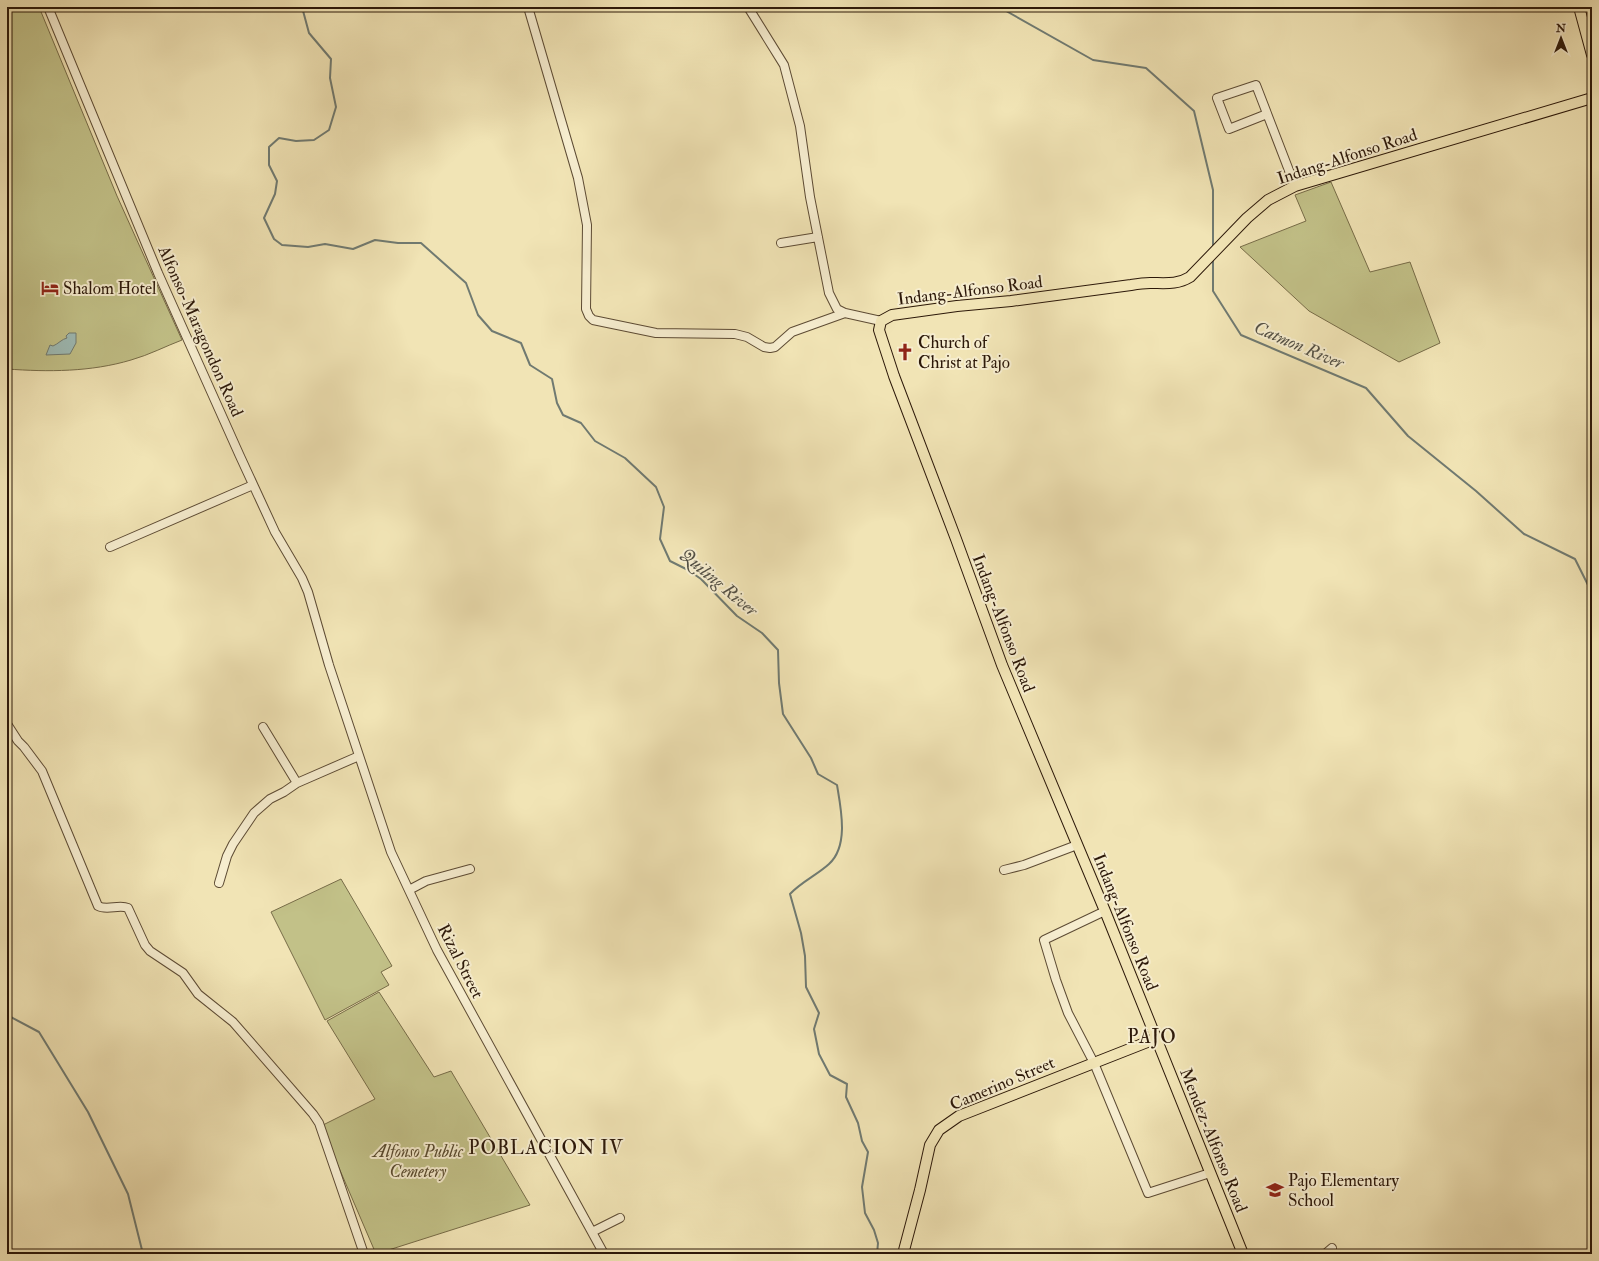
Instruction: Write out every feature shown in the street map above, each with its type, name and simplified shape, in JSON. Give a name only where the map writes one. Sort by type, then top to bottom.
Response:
[{"type":"main road","points":[[1580,7],[1592,55]]},
{"type":"main road","name":"Indang-Alfonso Road","points":[[1155,1039],[1105,911],[1002,665],[894,376],[879,330],[881,321],[892,315],[957,306],[1011,301],[1149,283],[1169,284],[1183,281],[1190,277],[1247,218],[1268,200],[1295,186],[1592,98]]},
{"type":"main road","name":"Camerino Street","points":[[903,1254],[930,1145],[939,1130],[959,1116],[1155,1039]]},
{"type":"main road","name":"Mendez-Alfonso Road","points":[[1155,1039],[1243,1254]]},
{"type":"street","name":"Alfonso-Maragondon Road","points":[[48,7],[158,273],[275,532],[294,564],[308,592],[329,665]]},
{"type":"street","points":[[528,7],[578,178],[586,225],[586,308],[589,316],[593,320],[656,333],[735,334],[747,337],[764,347],[770,348],[775,347],[792,332],[844,313]]},
{"type":"street","points":[[748,7],[784,64],[800,126],[818,237],[829,292],[837,309],[844,313],[881,321]]},
{"type":"street","points":[[1267,114],[1229,129],[1217,98],[1256,85],[1295,186]]},
{"type":"street","points":[[781,243],[818,237]]},
{"type":"street","points":[[110,548],[253,485]]},
{"type":"street","name":"Rizal Street","points":[[329,665],[391,852],[437,950],[604,1254]]},
{"type":"street","points":[[7,724],[18,741],[42,771],[98,906],[104,908],[122,906],[128,908],[145,945],[150,951],[183,973],[198,994],[233,1022],[313,1114],[319,1123],[364,1254]]},
{"type":"street","points":[[263,727],[297,783]]},
{"type":"street","points":[[219,883],[230,850],[254,813],[270,799],[297,783],[359,756]]},
{"type":"street","points":[[1004,870],[1024,865],[1077,845]]},
{"type":"street","points":[[409,890],[426,881],[470,869]]},
{"type":"street","points":[[1105,911],[1044,940],[1068,1013],[1094,1063],[1148,1193],[1210,1173]]},
{"type":"street","points":[[592,1232],[620,1218]]},
{"type":"street","points":[[1325,1254],[1332,1248]]},
{"type":"green space","points":[[7,7],[39,7],[117,196],[182,340],[138,358],[101,367],[54,371],[7,369]]},
{"type":"green space","points":[[1331,182],[1370,272],[1410,262],[1440,343],[1399,362],[1309,311],[1240,247],[1306,221],[1295,195]]},
{"type":"green space","points":[[341,879],[392,966],[381,972],[389,985],[325,1020],[271,912]]},
{"type":"green space","name":"Alfonso Public Cemetery","points":[[379,992],[434,1077],[451,1071],[530,1205],[376,1254],[321,1126],[375,1099],[327,1021]]},
{"type":"water","points":[[69,333],[76,333],[76,343],[70,354],[46,355],[50,345],[53,346],[67,338],[66,336]]},
{"type":"waterway","name":"Quiling River","points":[[302,7],[309,33],[331,59],[330,78],[336,107],[329,130],[314,140],[296,141],[279,138],[269,147],[269,165],[277,181],[275,194],[264,218],[274,239],[282,245],[308,247],[325,244],[353,249],[375,240],[398,243],[421,243],[466,283],[478,315],[492,331],[521,343],[530,365],[552,379],[557,403],[563,415],[581,423],[595,441],[625,458],[656,487],[664,507],[660,539],[670,561],[688,570],[701,579],[737,616],[762,633],[778,650],[779,683],[783,714],[811,758],[818,774],[837,785],[839,795],[842,827],[839,847],[835,856],[829,864],[790,894],[801,933],[805,956],[806,987],[819,1013],[814,1029],[819,1054],[830,1075],[847,1084],[846,1097],[858,1123],[862,1141],[868,1152],[862,1187],[865,1213],[874,1230],[878,1243],[877,1254]]},
{"type":"waterway","name":"Catmon River","points":[[999,7],[1093,60],[1146,68],[1194,111],[1213,190],[1213,249]]},
{"type":"waterway","name":"Catmon River","points":[[1213,259],[1213,291],[1241,335],[1366,388],[1408,436],[1476,491],[1524,534],[1575,559],[1590,589],[1592,602]]},
{"type":"waterway","points":[[7,1015],[39,1032],[88,1112],[128,1194],[143,1254]]},
{"type":"place","name":"Shalom Hotel","points":[[50,288]]},
{"type":"place","name":"Church of Christ at Pajo","points":[[905,352]]},
{"type":"place","name":"Pajo Elementary School","points":[[1275,1190]]},
{"type":"district","name":"PAJO","points":[[1152,1036]]},
{"type":"district","name":"POBLACION IV","points":[[546,1147]]}]
